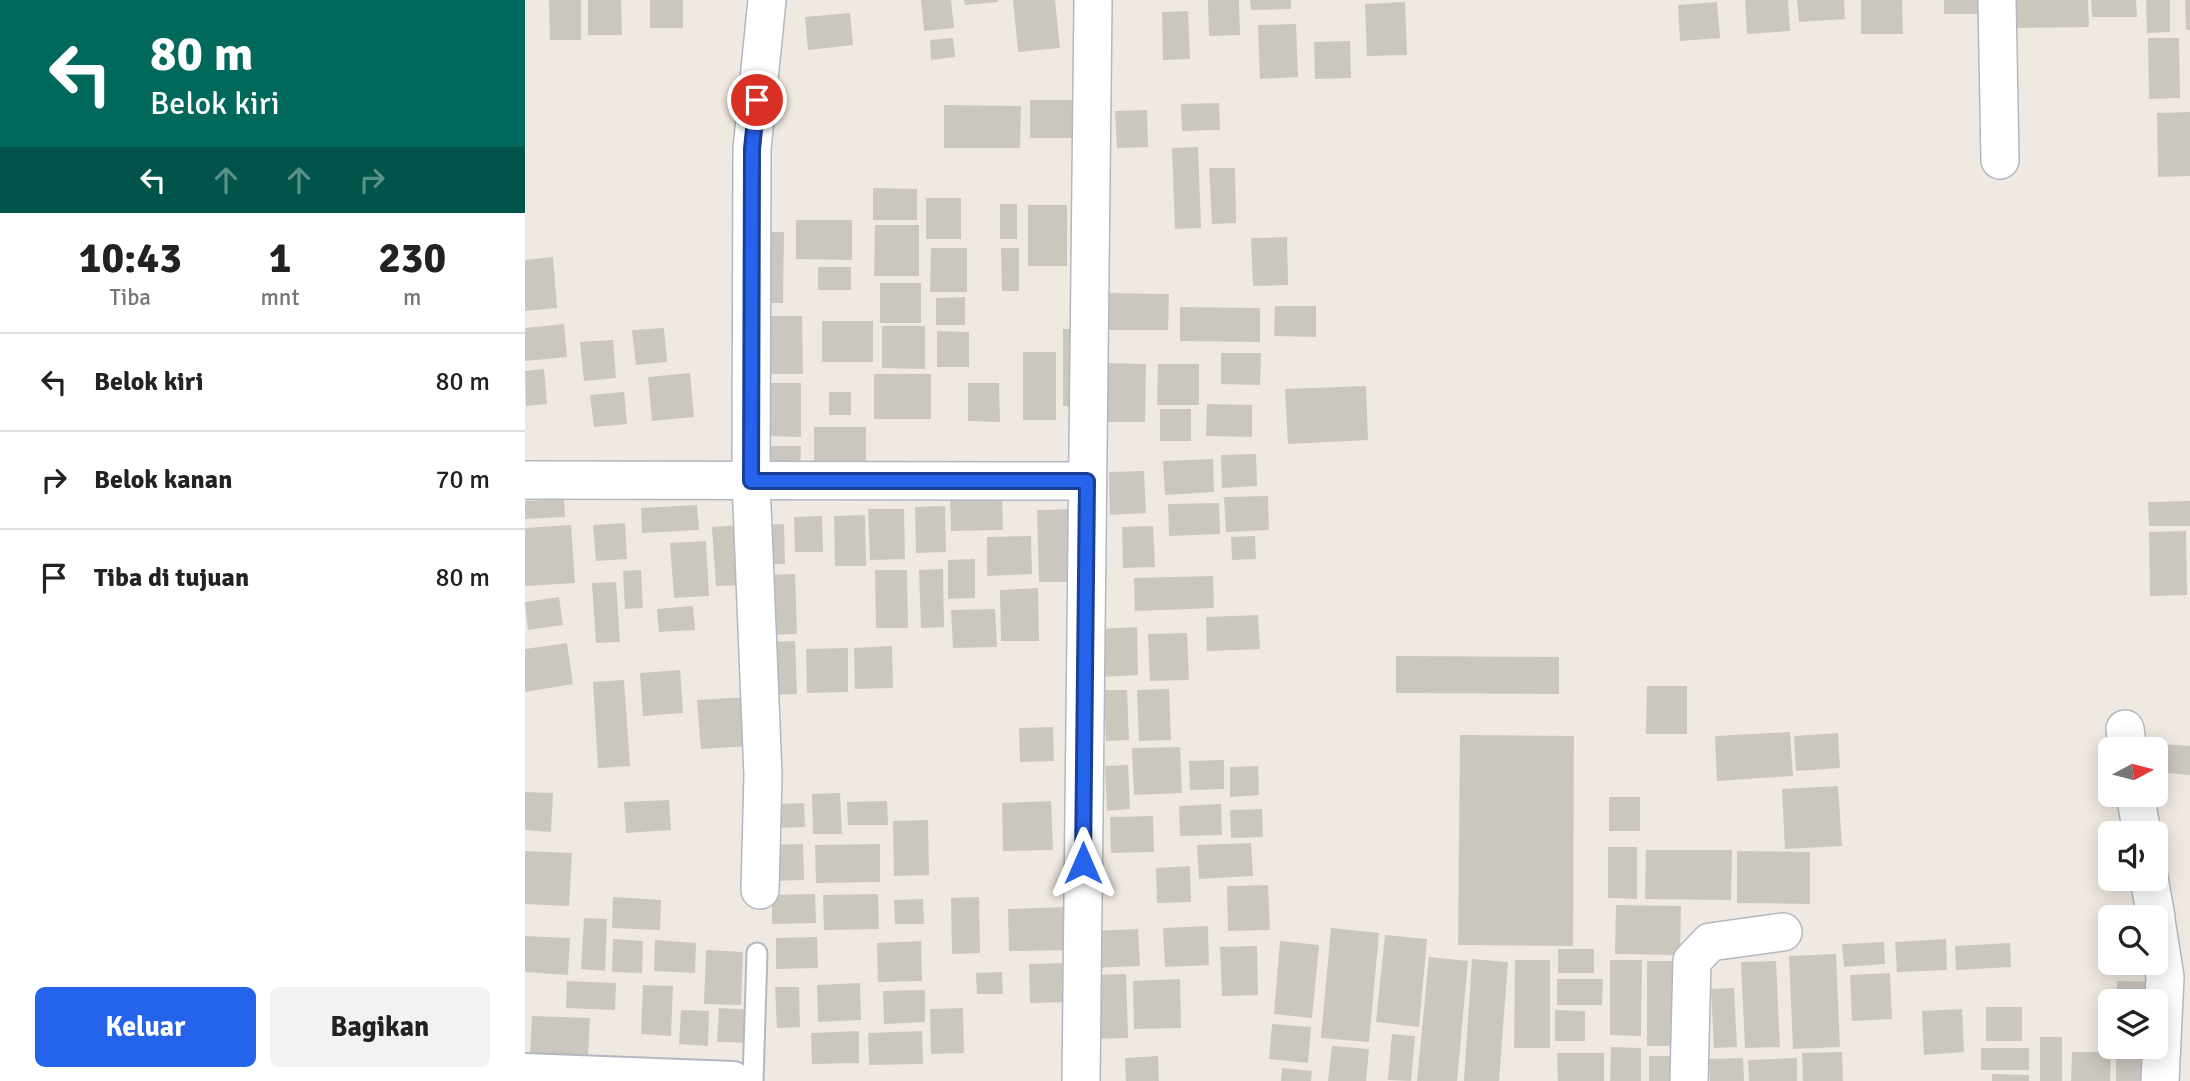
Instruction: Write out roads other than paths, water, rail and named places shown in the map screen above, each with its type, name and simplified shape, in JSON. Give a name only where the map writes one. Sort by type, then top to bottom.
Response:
[{"type":"main road","points":[[525,1073],[733,1081]]},
{"type":"street","points":[[760,890],[763,775],[751,481],[752,149],[767,0]]},
{"type":"street","points":[[1081,1081],[1093,0]]},
{"type":"street","points":[[1997,0],[2000,160]]},
{"type":"street","points":[[525,480],[1087,481]]},
{"type":"street","points":[[1689,1081],[1692,961],[1710,943],[1783,932]]},
{"type":"street","points":[[2160,1081],[2165,975]]},
{"type":"lane","points":[[753,1081],[757,953]]}]
